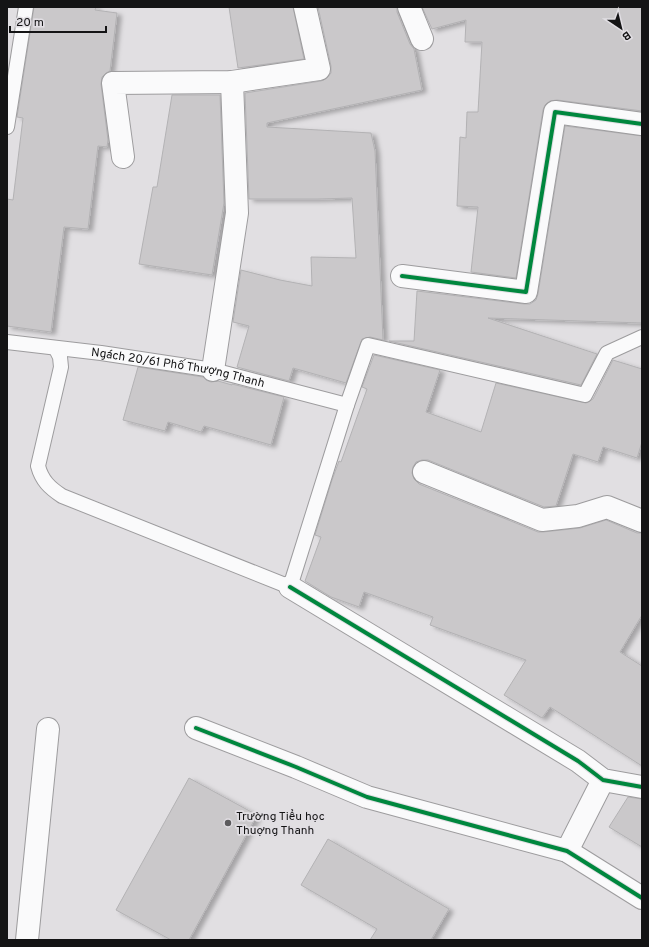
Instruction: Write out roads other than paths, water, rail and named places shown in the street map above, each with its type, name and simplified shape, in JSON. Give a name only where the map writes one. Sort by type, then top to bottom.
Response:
[{"type":"street","points":[[123,156],[114,83],[232,82],[318,69],[305,7]]},
{"type":"street","points":[[409,7],[422,39]]},
{"type":"street","points":[[212,370],[237,213],[232,82]]},
{"type":"street","points":[[402,276],[526,292],[555,112],[642,124]]},
{"type":"street","points":[[424,472],[542,520],[578,516],[607,507],[642,521]]},
{"type":"street","points":[[290,587],[578,761],[602,780],[642,787]]},
{"type":"street","points":[[196,728],[296,767],[367,797],[567,851],[642,898]]},
{"type":"street","points":[[26,940],[48,729]]},
{"type":"street","points":[[567,851],[602,780]]},
{"type":"lane","points":[[7,127],[26,7]]},
{"type":"lane","points":[[56,349],[60,357],[61,367],[38,466],[41,476],[46,483],[62,496],[290,587],[347,405],[368,346],[585,395],[607,353],[642,337]]},
{"type":"lane","name":"Ngách 20/61 Phố Thượng Thanh","points":[[7,342],[56,349],[101,353],[212,370],[347,405]]},
{"type":"place","name":"Trường Tiểu học Thuợng Thanh","points":[[228,823]]}]
